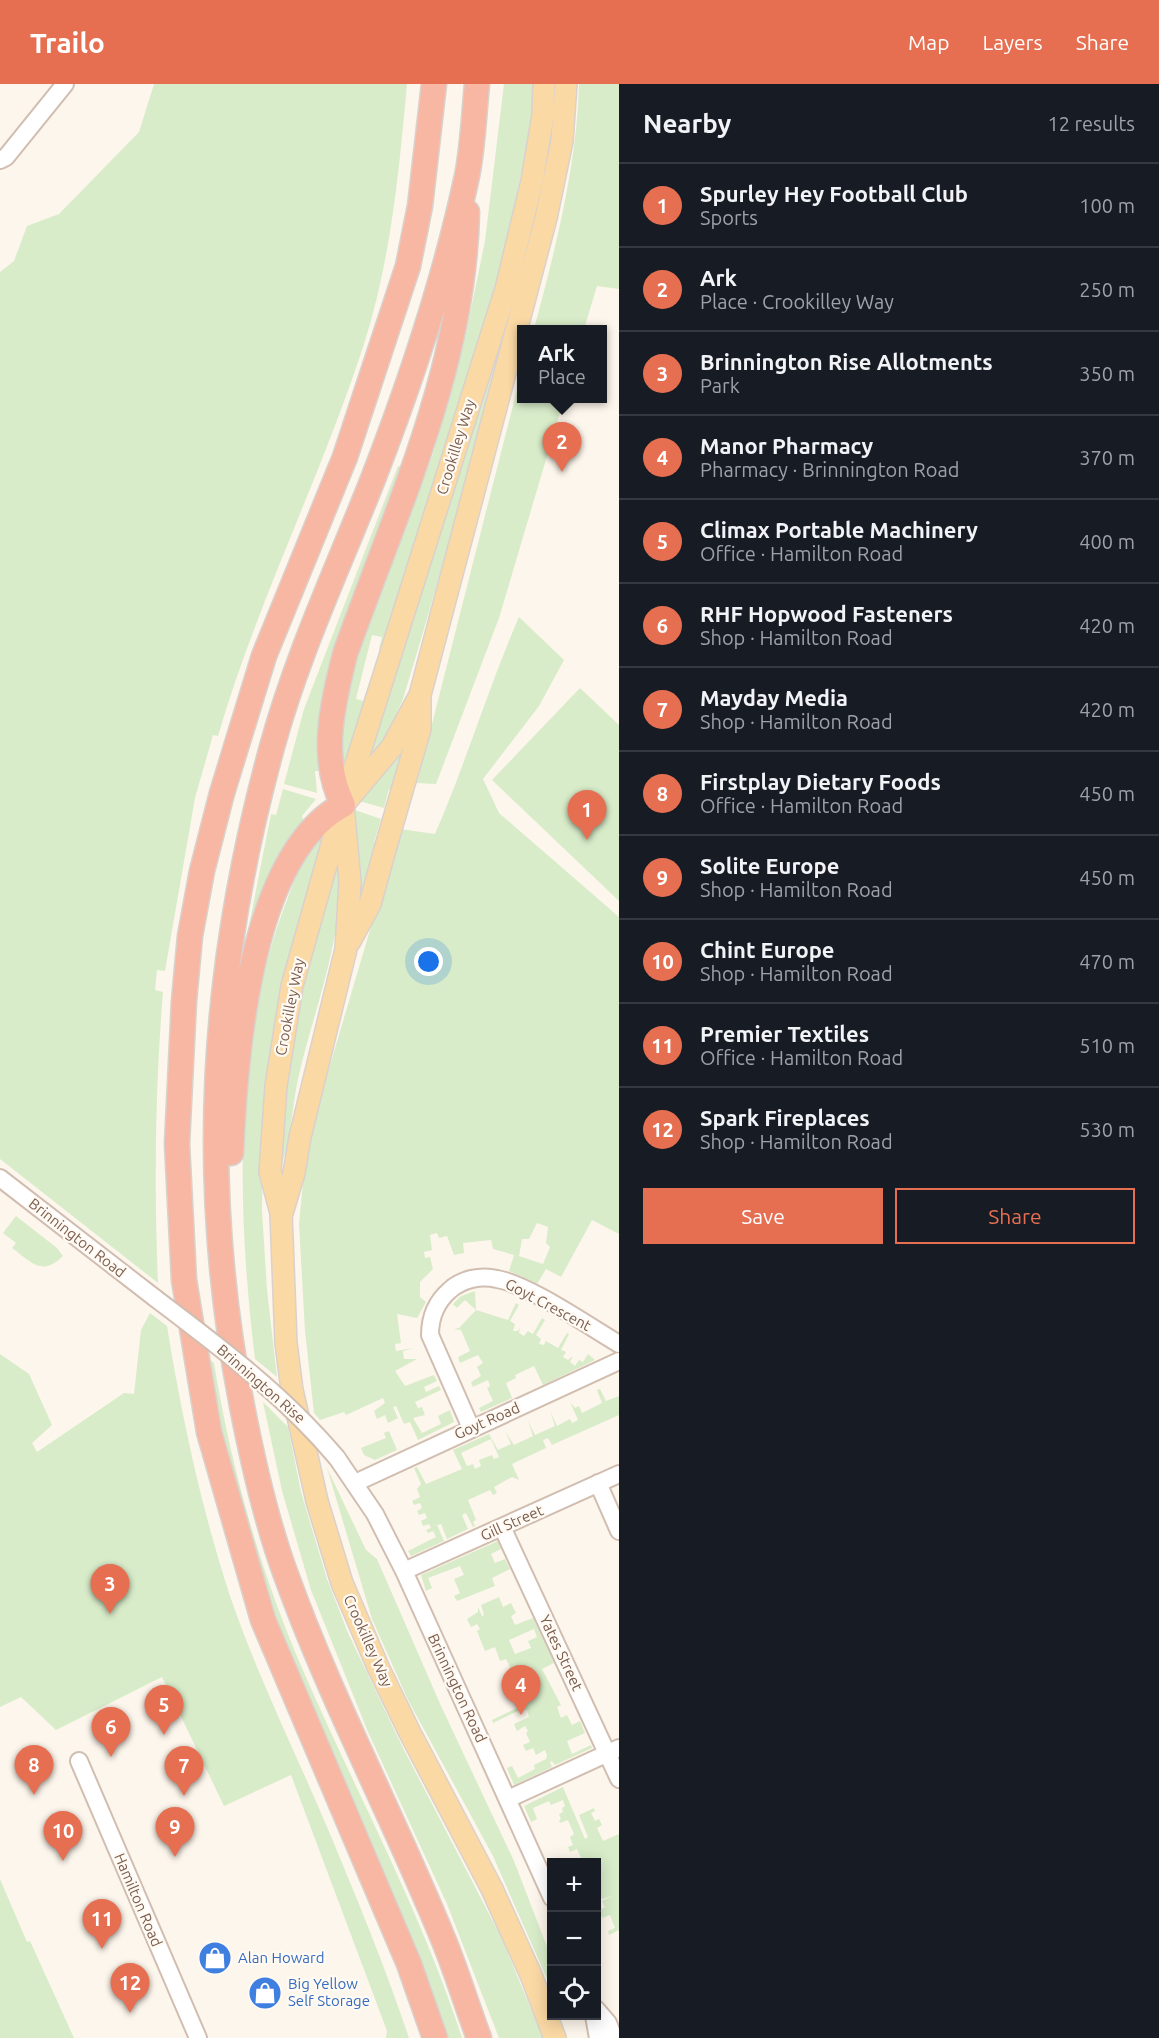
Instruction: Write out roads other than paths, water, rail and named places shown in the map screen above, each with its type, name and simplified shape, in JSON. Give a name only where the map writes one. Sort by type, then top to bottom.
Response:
[{"type":"highway","points":[[434,84],[420,207],[405,275],[345,457],[264,656],[222,793],[205,860],[190,936],[177,1144],[184,1280],[212,1443],[263,1620],[409,1964],[435,2038]]},
{"type":"highway","points":[[220,1254],[239,1058],[247,1000],[262,928],[278,881],[293,855],[319,822],[343,805],[334,787],[331,768],[331,718],[336,689],[345,654],[433,412],[463,288],[468,172],[477,84]]},
{"type":"highway","points":[[468,172],[432,311],[408,384],[303,655],[273,743],[249,837],[232,920],[220,1013],[215,1087],[216,1184],[220,1254],[228,1336],[250,1451],[283,1569],[325,1675],[444,1941],[479,2038]]},
{"type":"main road","name":"Crookilley Way","points":[[544,84],[543,115],[532,181],[506,289],[343,805],[308,924],[282,1042],[270,1172],[281,1213],[286,1343],[292,1390],[317,1501],[342,1583],[405,1724],[492,1889],[531,1975],[555,2038]]},
{"type":"main road","name":"Crookilley Way","points":[[518,325],[546,218],[562,141],[566,84]]},
{"type":"main road","name":"Crookilley Way","points":[[281,1213],[294,1173],[300,1137],[346,949],[350,882],[343,805],[392,747],[420,695],[517,328]]},
{"type":"main road","name":"Crookilley Way","points":[[346,949],[370,904],[420,729],[420,695]]},
{"type":"street","points":[[0,160],[6,157],[65,84]]},
{"type":"street","name":"Brinnington Road","points":[[0,1178],[154,1298]]},
{"type":"street","name":"Goyt Crescent","points":[[471,1428],[434,1350],[430,1335],[434,1310],[454,1286],[471,1280],[500,1279],[537,1296],[619,1344]]},
{"type":"street","name":"Brinnington Rise","points":[[154,1298],[275,1392],[309,1425],[355,1483]]},
{"type":"street","name":"Goyt Road","points":[[355,1483],[619,1361]]},
{"type":"street","name":"Gill Street","points":[[404,1571],[619,1474]]},
{"type":"street","name":"Brinnington Road","points":[[355,1483],[404,1571],[547,1887]]},
{"type":"street","points":[[598,1483],[619,1531]]},
{"type":"street","name":"Yates Street","points":[[502,1527],[613,1751],[619,1779]]},
{"type":"street","points":[[508,1799],[613,1751]]},
{"type":"street","name":"Hamilton Road","points":[[79,1761],[198,2038]]},
{"type":"street","points":[[601,2014],[608,2023],[614,2038]]},
{"type":"street","points":[[595,2020],[598,2038]]},
{"type":"place","name":"Ark","points":[[562,472]]},
{"type":"place","name":"Spurley Hey Football Club","points":[[587,840]]},
{"type":"place","name":"Brinnington Rise Allotments","points":[[110,1614]]},
{"type":"place","name":"Manor Pharmacy","points":[[521,1715]]},
{"type":"place","name":"Climax Portable Machinery","points":[[164,1735]]},
{"type":"place","name":"RHF Hopwood Fasteners","points":[[111,1757]]},
{"type":"place","name":"Firstplay Dietary Foods","points":[[34,1795]]},
{"type":"place","name":"Mayday Media","points":[[184,1796]]},
{"type":"place","name":"Solite Europe","points":[[175,1857]]},
{"type":"place","name":"Chint Europe","points":[[63,1861]]},
{"type":"place","name":"Premier Textiles","points":[[102,1949]]},
{"type":"place","name":"Alan Howard","points":[[215,1958]]},
{"type":"place","name":"Big Yellow Self Storage","points":[[265,1993]]},
{"type":"place","name":"Spark Fireplaces","points":[[130,2013]]}]
